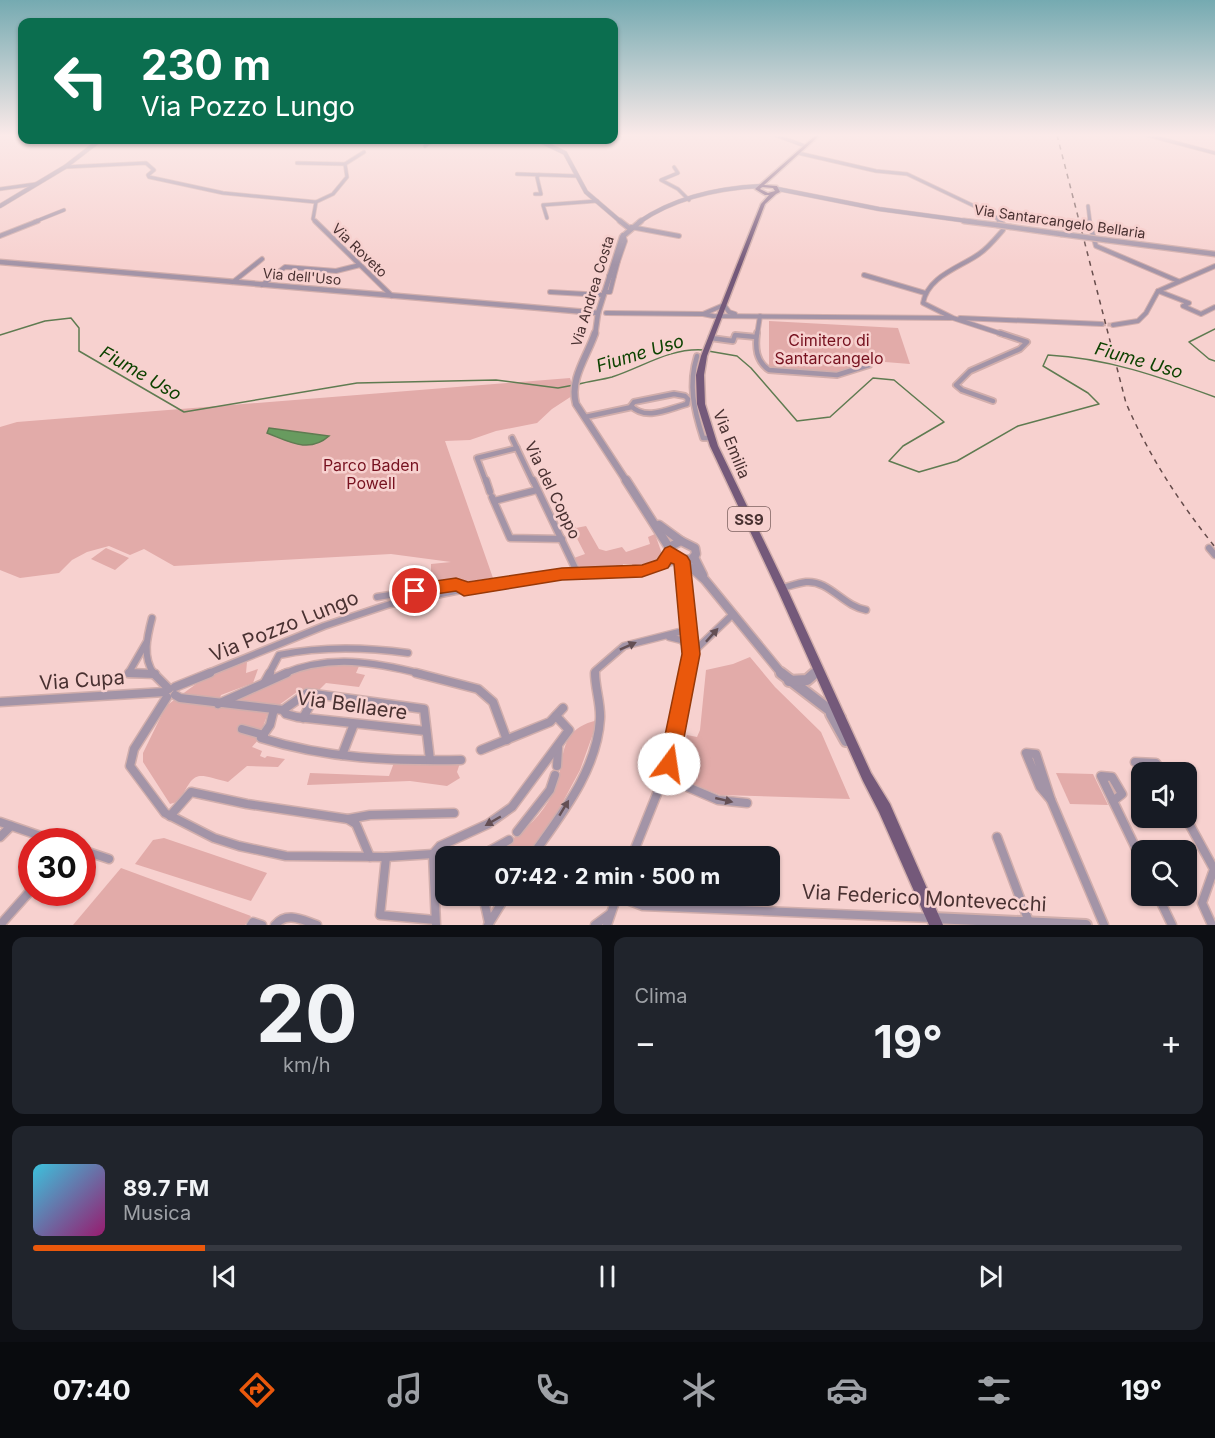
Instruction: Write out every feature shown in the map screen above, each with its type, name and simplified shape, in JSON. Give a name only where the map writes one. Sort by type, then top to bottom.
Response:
[{"type":"main road","points":[[761,189],[771,178]]},
{"type":"main road","points":[[761,189],[777,191],[774,182],[776,178]]},
{"type":"main road","points":[[761,189],[763,204]]},
{"type":"main road","name":"Via Emilia","points":[[777,191],[763,204],[710,340],[700,359],[700,404],[711,438],[782,588],[839,717]]},
{"type":"main road","points":[[839,717],[885,810]]},
{"type":"main road","points":[[839,717],[885,810],[934,921]]},
{"type":"street","points":[[0,206],[46,178]]},
{"type":"street","points":[[154,178],[223,193],[316,202],[333,194],[346,178]]},
{"type":"street","points":[[535,194],[541,194],[537,178]]},
{"type":"street","points":[[579,178],[582,188],[629,227],[679,236]]},
{"type":"street","points":[[665,178],[661,180],[678,189],[689,200]]},
{"type":"street","points":[[916,178],[993,215],[1002,223],[1003,230],[980,254],[954,267],[925,293],[923,303],[953,318],[1028,343],[1020,349],[970,371],[956,387],[993,401]]},
{"type":"street","points":[[0,189],[36,184]]},
{"type":"street","name":"Via Andrea Costa","points":[[705,580],[670,550],[574,397],[579,369],[595,335],[598,313],[612,276],[623,236],[629,227],[649,214],[689,200],[732,190],[761,189]]},
{"type":"street","name":"Via Santarcangelo Bellaria","points":[[777,191],[879,209],[1215,254]]},
{"type":"street","points":[[547,218],[543,205],[597,201]]},
{"type":"street","name":"Via Roveto","points":[[316,202],[313,219],[392,296]]},
{"type":"street","points":[[1088,206],[1087,212],[1096,246],[1178,281]]},
{"type":"street","points":[[0,236],[64,210]]},
{"type":"street","points":[[233,282],[262,259]]},
{"type":"street","name":"Via dell'Uso","points":[[1,263],[598,313]]},
{"type":"street","points":[[262,285],[285,267],[336,271],[360,265]]},
{"type":"street","points":[[1113,325],[1138,323],[1143,320],[1158,291],[1215,266]]},
{"type":"street","points":[[864,275],[925,293]]},
{"type":"street","points":[[1158,291],[1189,303],[1183,306],[1201,314],[1215,307]]},
{"type":"street","points":[[550,292],[604,294]]},
{"type":"street","points":[[706,315],[724,305],[729,312],[737,315]]},
{"type":"street","points":[[606,313],[953,318],[1102,324]]},
{"type":"street","points":[[706,315],[714,319],[716,325],[737,315]]},
{"type":"street","points":[[817,316],[819,324]]},
{"type":"street","points":[[759,317],[755,346],[765,368],[774,372],[837,375],[869,366]]},
{"type":"street","points":[[710,340],[734,341],[735,335],[756,337]]},
{"type":"street","points":[[672,394],[681,394],[688,399],[684,407],[646,415],[638,413],[632,407],[634,402],[672,394]]},
{"type":"street","points":[[585,417],[632,407]]},
{"type":"street","name":"Via del Coppo","points":[[512,438],[578,574]]},
{"type":"street","points":[[517,447],[477,458],[510,538],[562,539]]},
{"type":"street","points":[[492,497],[537,490]]},
{"type":"street","name":"Via Andrea Costa","points":[[654,522],[681,542],[692,545],[696,551],[694,556]]},
{"type":"street","points":[[662,564],[674,544],[681,542]]},
{"type":"street","points":[[1209,548],[1215,555]]},
{"type":"street","name":"Via del Coppo","points":[[562,574],[568,570],[568,553]]},
{"type":"street","points":[[637,846],[675,743],[691,651],[681,560],[694,556],[705,580],[789,681],[839,717]]},
{"type":"street","name":"Via Pozzo Lungo","points":[[171,692],[232,662],[370,610],[464,589],[562,574],[634,573],[681,560]]},
{"type":"street","points":[[782,588],[808,581],[817,583],[825,586],[848,606],[866,610]]},
{"type":"street","name":"Via Pozzo Lungo","points":[[377,597],[456,585],[461,585],[464,589]]},
{"type":"street","points":[[691,651],[732,615]]},
{"type":"street","points":[[153,618],[146,643],[128,674],[155,674]]},
{"type":"street","points":[[538,846],[579,783],[593,751],[600,724],[601,708],[594,679],[595,671],[624,646],[687,630]]},
{"type":"street","points":[[668,636],[681,640],[691,651]]},
{"type":"street","points":[[146,643],[147,656],[155,674],[171,692],[180,698],[218,705],[278,709]]},
{"type":"street","points":[[265,683],[279,655],[297,651],[365,648],[408,653]]},
{"type":"street","points":[[218,705],[304,665],[325,661],[361,663],[409,671],[478,689],[492,702],[502,721],[507,740]]},
{"type":"street","points":[[789,681],[807,680],[818,670]]},
{"type":"street","points":[[171,692],[134,749],[130,766],[165,813],[170,816],[214,838],[286,856],[386,857],[432,854],[440,846],[500,817],[526,791],[569,730],[556,716]]},
{"type":"street","name":"Via Cupa","points":[[0,702],[171,692]]},
{"type":"street","points":[[262,736],[278,709],[307,693],[316,693],[424,709],[430,760]]},
{"type":"street","points":[[303,718],[316,693]]},
{"type":"street","points":[[482,750],[550,722],[563,708]]},
{"type":"street","name":"Via Bellaere","points":[[278,709],[286,714],[303,718],[426,732]]},
{"type":"street","points":[[342,755],[354,724]]},
{"type":"street","points":[[242,729],[311,751],[377,760],[461,760]]},
{"type":"street","points":[[557,766],[558,746]]},
{"type":"street","points":[[1052,800],[1040,787],[1026,753],[1036,754],[1052,800],[1104,925]]},
{"type":"street","points":[[517,832],[550,790],[555,775]]},
{"type":"street","points":[[664,777],[718,800],[747,803]]},
{"type":"street","points":[[170,816],[191,792],[247,804],[348,819],[370,815],[454,813]]},
{"type":"street","points":[[1113,801],[1132,840]]},
{"type":"street","points":[[348,819],[356,825],[370,857]]},
{"type":"street","points":[[0,822],[18,828]]},
{"type":"street","points":[[0,837],[11,826]]},
{"type":"street","points":[[1191,828],[1214,869],[1202,903],[1212,925]]},
{"type":"street","points":[[998,837],[1029,922]]},
{"type":"street","points":[[498,846],[509,840]]},
{"type":"street","points":[[386,857],[380,915],[435,922],[432,854]]},
{"type":"street","points":[[96,855],[109,859]]},
{"type":"street","points":[[0,925],[18,905]]},
{"type":"street","points":[[485,906],[488,924]]},
{"type":"street","points":[[488,924],[500,906]]},
{"type":"street","points":[[607,925],[613,906]]},
{"type":"street","name":"Via Federico Montevecchi","points":[[643,906],[934,921],[1086,925]]},
{"type":"street","points":[[1163,906],[1172,925]]},
{"type":"street","points":[[595,925],[610,914]]},
{"type":"street","points":[[277,922],[293,916],[317,925]]},
{"type":"street","points":[[252,925],[253,922],[262,925]]},
{"type":"green space","name":"Cimitero di Santarcangelo","points":[[769,321],[898,328],[910,364],[860,360],[857,370],[839,374],[769,368]]},
{"type":"green space","name":"Parco Baden Powell","points":[[570,378],[575,394],[552,409],[537,423],[496,431],[470,440],[445,441],[493,578],[431,586],[431,564],[451,562],[391,554],[174,566],[144,549],[130,555],[109,546],[87,552],[72,560],[59,573],[20,578],[0,570],[0,427],[17,422]]},
{"type":"green space","points":[[570,517],[576,528],[586,526],[599,549],[606,551],[622,547],[626,552],[650,544],[648,537],[655,534],[662,554],[653,563],[641,567],[633,568],[632,564],[623,564],[623,569],[581,569],[574,558],[585,554],[567,519]]},
{"type":"green space","points":[[106,548],[129,558],[115,570],[91,559]]},
{"type":"green space","points":[[750,657],[775,687],[821,732],[850,799],[720,795],[672,776],[687,735],[697,737],[700,730],[706,670],[733,664]]},
{"type":"green space","points":[[247,662],[246,673],[258,669],[253,683],[221,695],[218,704],[304,665],[360,664],[356,673],[365,675],[359,687],[326,683],[318,691],[301,689],[268,713],[258,740],[252,747],[262,751],[260,756],[265,758],[267,756],[285,759],[278,767],[247,766],[228,782],[203,776],[198,777],[189,783],[180,801],[170,804],[143,762],[143,753],[166,706],[207,676]]},
{"type":"green space","points":[[598,720],[580,770],[558,811],[533,846],[502,846],[532,822],[547,804],[557,782],[568,740],[574,731]]},
{"type":"green space","points":[[395,760],[461,760],[457,772],[460,778],[447,786],[410,781],[307,785],[310,773],[389,776]]},
{"type":"green space","points":[[1056,773],[1093,774],[1108,805],[1070,804]]},
{"type":"green space","points":[[164,838],[267,873],[251,901],[135,864],[153,840]]},
{"type":"green space","points":[[121,868],[251,916],[245,925],[73,925],[89,906],[96,906],[96,898]]},
{"type":"shaded area","points":[[269,428],[329,436],[314,444],[298,444],[267,433]]},
{"type":"waterway","name":"Fiume Uso","points":[[0,335],[45,321],[71,318],[79,328],[79,351],[184,412],[357,383],[496,380],[558,388],[574,385]]},
{"type":"waterway","name":"Fiume Uso","points":[[1215,329],[1189,342],[1209,359],[1215,361]]},
{"type":"waterway","name":"Fiume Uso","points":[[579,384],[612,377],[667,355],[703,350]]},
{"type":"waterway","name":"Fiume Uso","points":[[708,351],[737,356],[751,368],[797,421],[830,417],[873,378],[894,380],[944,422],[903,446],[889,461],[919,472],[957,461],[1018,426],[1099,404],[1088,393],[1043,366],[1048,355],[1112,364],[1215,397]]},
{"type":"tunnel","points":[[1102,324],[1113,325]]},
{"type":"railway","points":[[1068,178],[1126,403],[1166,478],[1215,547]]},
{"type":"route","points":[[415,591],[456,585],[461,585],[464,589],[562,574],[634,573],[662,564],[670,552],[682,561],[683,592],[691,654],[669,764]]}]
